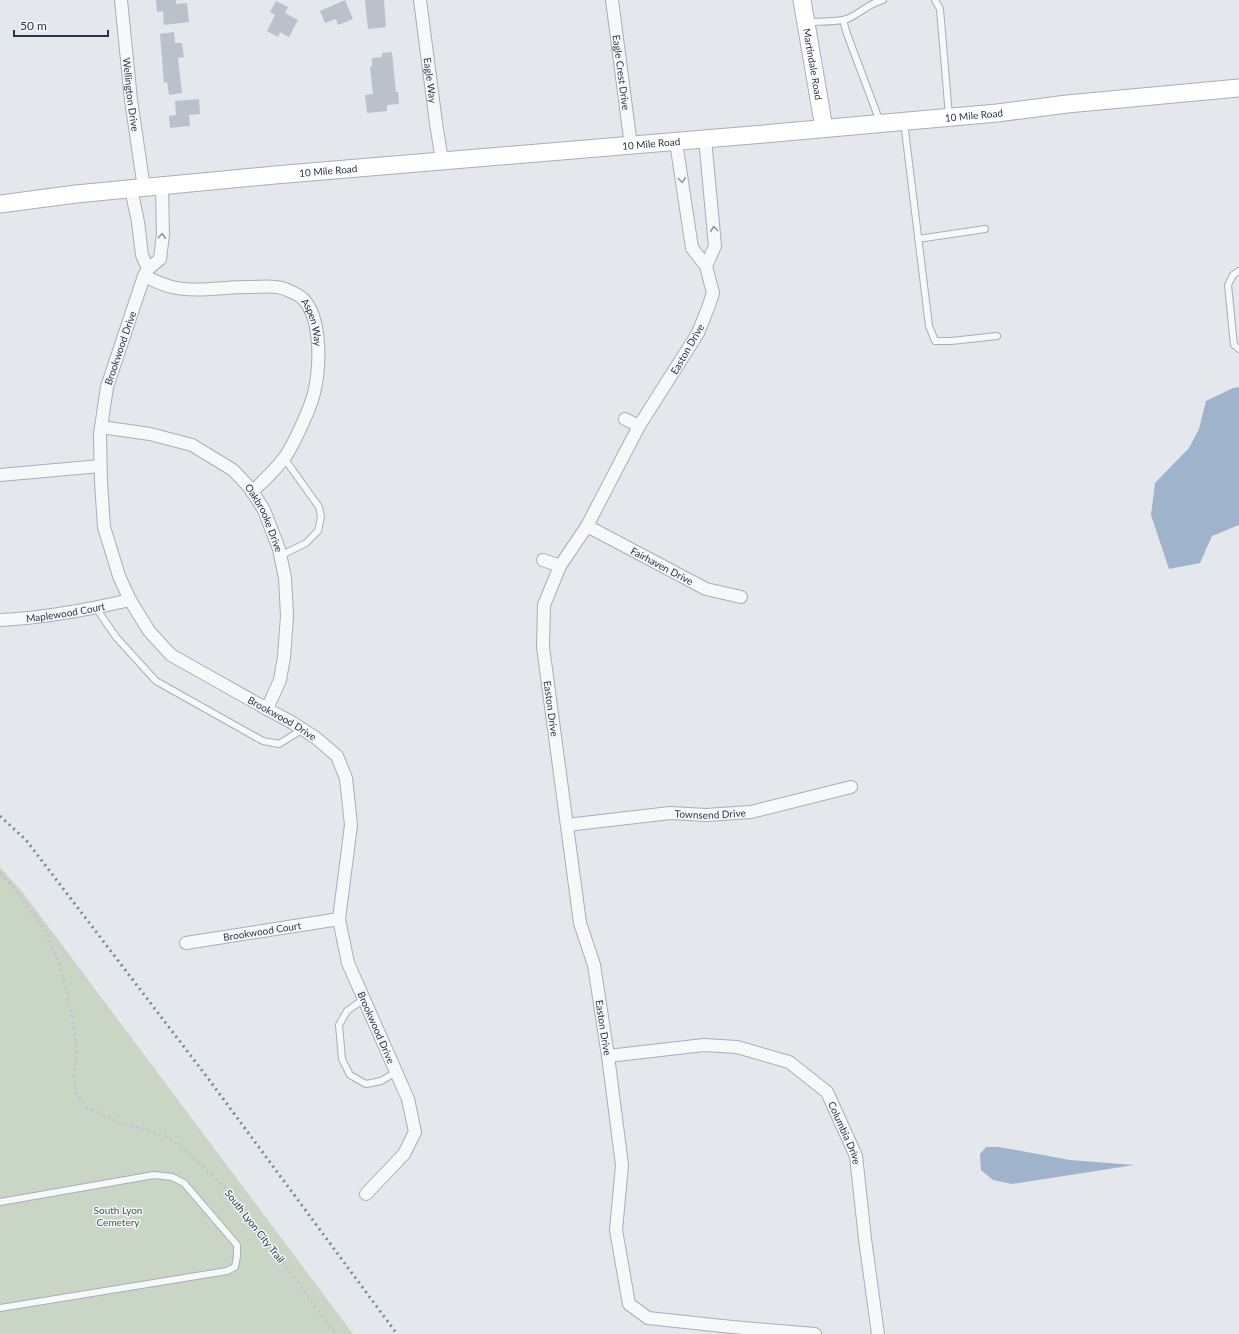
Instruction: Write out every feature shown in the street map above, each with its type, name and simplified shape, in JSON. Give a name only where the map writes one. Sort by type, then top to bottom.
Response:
[{"type":"main road","name":"Martindale Road","points":[[802,0],[824,128]]},
{"type":"main road","name":"10 Mile Road","points":[[0,204],[138,188],[676,142],[1239,88]]},
{"type":"street","name":"Wellington Drive","points":[[121,0],[138,188]]},
{"type":"street","name":"Eagle Way","points":[[420,0],[442,161]]},
{"type":"street","name":"Eagle Crest Drive","points":[[612,0],[631,146]]},
{"type":"street","points":[[705,139],[716,246],[706,266]]},
{"type":"street","name":"Easton Drive","points":[[676,142],[692,248],[706,266],[712,293],[698,333],[639,426],[587,526],[560,566],[544,605],[543,647],[580,922],[594,965],[608,1056],[622,1166],[616,1230],[629,1304],[648,1318],[815,1334]]},
{"type":"street","name":"Brookwood Drive","points":[[162,186],[163,234],[160,259],[146,273],[107,387],[101,427],[100,466],[104,527],[119,576],[130,600],[149,631],[171,655],[294,723],[316,738],[337,756],[346,778],[351,825],[338,920],[348,963],[408,1099],[415,1132],[404,1154],[366,1194]]},
{"type":"street","points":[[138,188],[138,222],[146,273]]},
{"type":"street","name":"Aspen Way","points":[[146,273],[164,285],[174,288],[194,289],[240,286],[274,287],[285,289],[305,300],[313,316],[318,342],[318,370],[314,394],[302,424],[287,454],[275,470],[252,492]]},
{"type":"street","points":[[625,419],[639,426]]},
{"type":"street","name":"Oakbrooke Drive","points":[[101,427],[150,434],[192,445],[233,470],[252,492],[264,510],[280,556],[285,578],[287,616],[285,650],[280,680],[267,709]]},
{"type":"street","points":[[0,475],[100,466]]},
{"type":"street","name":"Fairhaven Drive","points":[[587,526],[706,589],[741,597]]},
{"type":"street","points":[[542,560],[560,566]]},
{"type":"street","name":"Maplewood Court","points":[[0,620],[73,612],[130,600]]},
{"type":"street","name":"Townsend Drive","points":[[567,825],[670,812],[706,815],[751,812],[851,787]]},
{"type":"street","name":"Brookwood Court","points":[[186,943],[338,920]]},
{"type":"street","name":"Columbia Drive","points":[[608,1056],[704,1045],[737,1047],[789,1062],[827,1092],[856,1156],[865,1239],[878,1334]]},
{"type":"lane","points":[[806,22],[843,20],[850,18],[874,2],[882,0]]},
{"type":"lane","points":[[935,0],[940,9],[949,116]]},
{"type":"lane","points":[[843,20],[880,123]]},
{"type":"lane","points":[[904,120],[929,326],[935,341],[951,341],[997,336]]},
{"type":"lane","points":[[918,239],[985,229]]},
{"type":"lane","points":[[1239,271],[1233,275],[1228,285],[1234,345],[1239,349]]},
{"type":"lane","points":[[280,556],[306,543],[318,530],[321,517],[318,507],[284,458]]},
{"type":"lane","points":[[96,608],[116,636],[156,681],[263,741],[279,744],[303,729]]},
{"type":"lane","points":[[364,999],[347,1011],[339,1024],[342,1059],[350,1075],[366,1084],[381,1081],[396,1072]]},
{"type":"lane","points":[[0,1202],[154,1175],[172,1177],[184,1183],[237,1246],[237,1256],[235,1267],[227,1271],[0,1308]]},
{"type":"path","name":"South Lyon City Trail","points":[[0,873],[15,889],[48,935],[62,973],[73,1022],[76,1045],[74,1072],[75,1092],[88,1108],[118,1122],[149,1130],[172,1140],[194,1158],[234,1196],[336,1334]]},
{"type":"green space","name":"South Lyon Cemetery","points":[[0,867],[24,894],[353,1334],[0,1334]]},
{"type":"water","points":[[1239,387],[1239,525],[1212,536],[1200,563],[1169,569],[1151,515],[1155,483],[1189,448],[1199,429],[1206,401],[1233,388]]},
{"type":"water","points":[[986,1147],[999,1147],[1070,1160],[1134,1165],[1012,1184],[993,1180],[981,1170],[980,1154]]},
{"type":"building","points":[[156,0],[176,0],[176,4],[187,3],[189,22],[164,25],[163,11],[157,12]]},
{"type":"building","points":[[345,0],[353,19],[338,25],[336,19],[325,23],[320,11]]},
{"type":"building","points":[[365,0],[384,0],[386,27],[368,29]]},
{"type":"building","points":[[276,1],[288,7],[285,13],[298,20],[289,37],[280,32],[278,37],[267,31],[275,15],[270,12]]},
{"type":"building","points":[[174,32],[175,43],[182,43],[184,57],[178,58],[182,93],[169,95],[167,82],[164,83],[160,34]]},
{"type":"building","points":[[392,52],[396,92],[398,92],[399,104],[387,105],[387,111],[367,113],[365,95],[373,94],[370,67],[372,66],[372,58],[382,57],[382,53]]},
{"type":"building","points":[[199,99],[200,114],[189,115],[190,126],[170,128],[169,116],[176,115],[175,101]]},
{"type":"railway","points":[[0,816],[26,840],[207,1077],[397,1334]]}]
